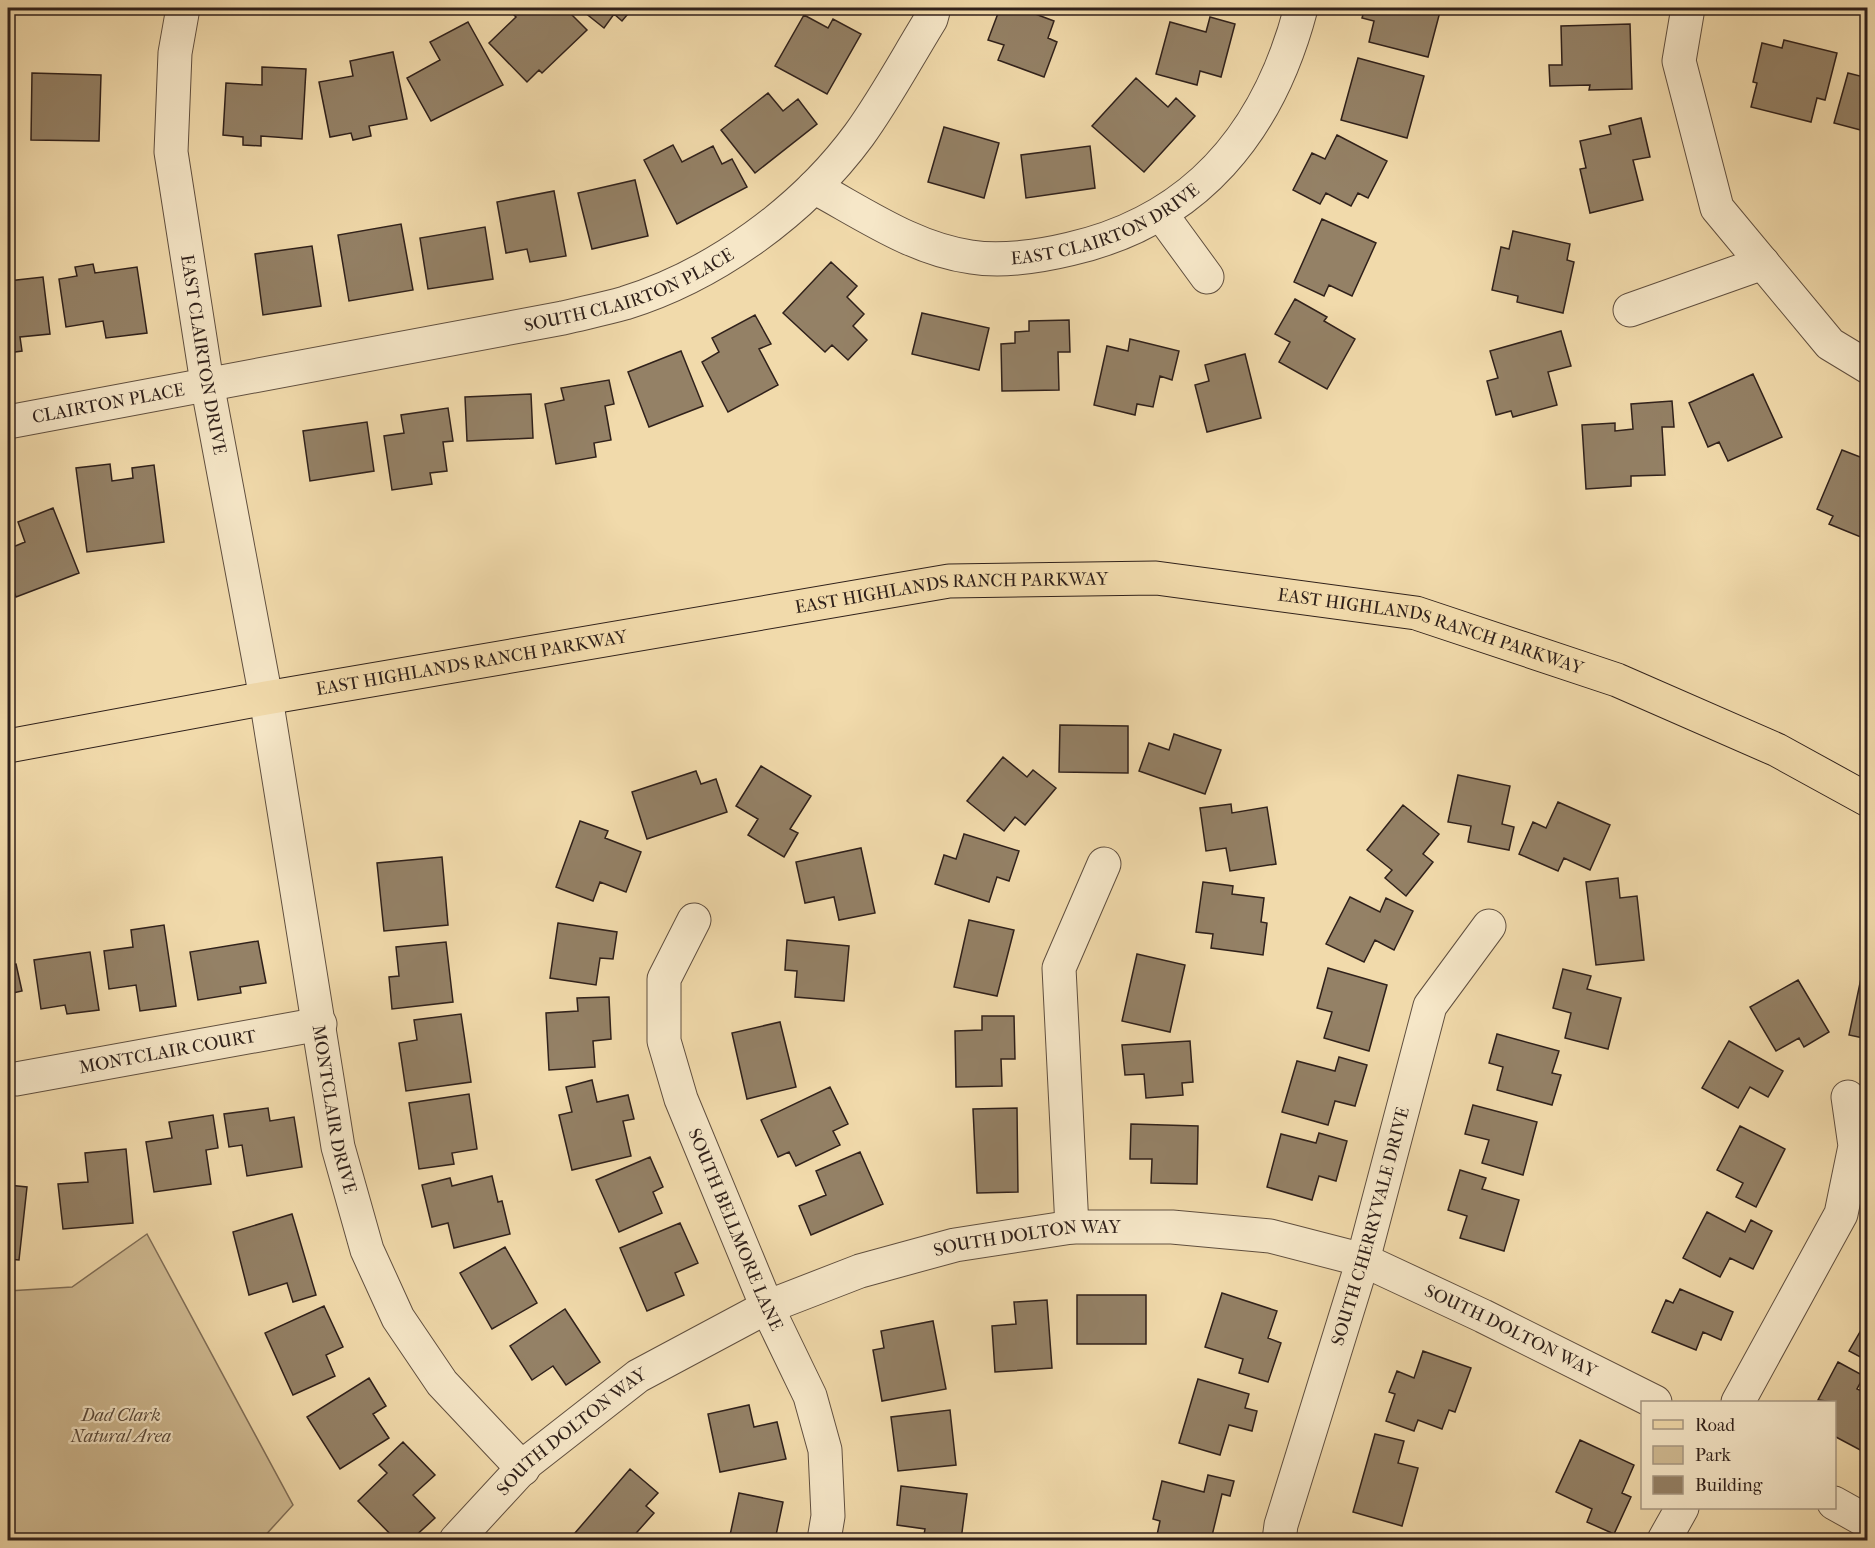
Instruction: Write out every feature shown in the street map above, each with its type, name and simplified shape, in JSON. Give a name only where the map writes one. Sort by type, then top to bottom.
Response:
[{"type":"main road","name":"EAST HIGHLANDS RANCH PARKWAY","points":[[8,746],[266,698],[948,581],[1156,578],[1416,613],[1617,680],[1777,750],[1868,800]]},
{"type":"street","name":"EAST CLAIRTON DRIVE","points":[[183,8],[175,53],[171,152],[207,383],[266,698]]},
{"type":"street","name":"SOUTH CLAIRTON PLACE","points":[[207,383],[562,318],[626,302],[692,275],[747,242],[814,187],[859,136],[931,19],[934,8]]},
{"type":"street","name":"EAST CLAIRTON DRIVE","points":[[814,187],[919,243],[972,258],[1041,256],[1108,240],[1161,214],[1216,171],[1253,124],[1292,41],[1301,8]]},
{"type":"street","points":[[1688,8],[1679,61],[1717,208],[1830,344],[1868,367]]},
{"type":"street","points":[[1161,214],[1207,278]]},
{"type":"street","points":[[1630,310],[1763,263]]},
{"type":"street","name":"CLAIRTON PLACE","points":[[8,422],[207,383]]},
{"type":"street","name":"MONTCLAIR DRIVE","points":[[266,698],[338,1147],[367,1250],[398,1318],[442,1383],[523,1469]]},
{"type":"street","points":[[1072,1227],[1059,968],[1104,864]]},
{"type":"street","name":"SOUTH BELLMORE LANE","points":[[694,920],[664,979],[664,1041],[681,1099],[767,1307],[810,1396],[825,1450],[828,1516],[824,1540]]},
{"type":"street","name":"SOUTH CHERRYVALE DRIVE","points":[[1279,1540],[1281,1525],[1363,1260],[1430,1006],[1490,926]]},
{"type":"street","name":"MONTCLAIR COURT","points":[[16,1079],[320,1024]]},
{"type":"street","points":[[1739,1401],[1841,1214],[1855,1146],[1848,1097]]},
{"type":"street","name":"SOUTH DOLTON WAY","points":[[456,1540],[528,1462],[638,1376],[767,1307],[860,1271],[955,1245],[1072,1227],[1172,1227],[1270,1236],[1363,1260],[1483,1316],[1652,1401]]},
{"type":"street","points":[[1836,1504],[1868,1522]]},
{"type":"street","points":[[1664,1540],[1681,1509]]},
{"type":"green space","name":"Dad Clark Natural Area","points":[[147,1234],[293,1505],[261,1540],[8,1540],[8,1291],[72,1287]]},
{"type":"building","points":[[507,8],[565,8],[587,30],[542,73],[539,70],[527,82],[489,43],[516,17]]},
{"type":"building","points":[[579,8],[633,8],[622,21],[614,14],[604,28]]},
{"type":"building","points":[[1000,8],[1031,8],[1030,12],[1054,21],[1048,38],[1057,42],[1044,77],[998,60],[1004,45],[988,40]]},
{"type":"building","points":[[1365,8],[1441,8],[1428,57],[1369,42],[1374,21],[1362,18]]},
{"type":"building","points":[[804,15],[828,28],[833,19],[861,34],[827,94],[775,66]]},
{"type":"building","points":[[1210,17],[1235,24],[1221,77],[1200,71],[1197,85],[1156,74],[1170,22],[1206,32]]},
{"type":"building","points":[[468,22],[503,85],[431,121],[407,78],[440,60],[430,42]]},
{"type":"building","points":[[1630,24],[1632,89],[1589,90],[1590,85],[1550,86],[1549,65],[1562,65],[1561,26]]},
{"type":"building","points":[[1784,40],[1837,53],[1825,100],[1817,98],[1811,122],[1751,107],[1757,83],[1753,82],[1762,43],[1782,48]]},
{"type":"building","points":[[393,52],[407,119],[369,126],[371,136],[353,140],[351,133],[330,137],[319,82],[353,76],[350,61]]},
{"type":"building","points":[[1358,58],[1424,76],[1407,138],[1341,120]]},
{"type":"building","points":[[262,67],[306,69],[302,139],[261,136],[261,146],[243,145],[243,137],[223,135],[226,83],[262,85]]},
{"type":"building","points":[[32,73],[101,75],[99,141],[31,140]]},
{"type":"building","points":[[1848,73],[1868,78],[1868,132],[1834,123]]},
{"type":"building","points":[[1136,78],[1168,107],[1176,98],[1195,116],[1144,172],[1092,126]]},
{"type":"building","points":[[768,93],[783,111],[798,99],[817,124],[755,173],[721,130]]},
{"type":"building","points":[[1641,118],[1650,157],[1633,160],[1643,200],[1590,213],[1580,169],[1586,168],[1580,141],[1611,134],[1609,126]]},
{"type":"building","points":[[944,127],[999,143],[984,198],[928,182]]},
{"type":"building","points":[[1337,135],[1387,161],[1368,198],[1358,193],[1351,206],[1326,193],[1320,204],[1293,190],[1312,153],[1325,159]]},
{"type":"building","points":[[673,145],[682,162],[713,146],[722,164],[732,159],[747,187],[677,224],[644,160]]},
{"type":"building","points":[[1090,146],[1095,188],[1026,198],[1021,155]]},
{"type":"building","points":[[635,180],[648,236],[592,249],[578,193]]},
{"type":"building","points":[[554,191],[566,256],[530,262],[527,249],[506,253],[497,202]]},
{"type":"building","points":[[1322,219],[1376,243],[1352,296],[1329,285],[1324,296],[1294,282]]},
{"type":"building","points":[[401,224],[413,290],[349,301],[338,235]]},
{"type":"building","points":[[485,227],[493,279],[428,289],[420,238]]},
{"type":"building","points":[[1513,231],[1570,244],[1567,260],[1574,262],[1563,313],[1517,302],[1518,296],[1492,290],[1501,247],[1509,249]]},
{"type":"building","points":[[312,246],[321,306],[263,315],[255,254]]},
{"type":"building","points":[[831,262],[857,286],[847,297],[864,314],[853,326],[867,340],[848,360],[832,345],[825,352],[783,313]]},
{"type":"building","points":[[93,264],[95,273],[137,267],[147,333],[106,338],[103,321],[66,327],[59,279],[77,276],[75,267]]},
{"type":"building","points":[[43,277],[50,334],[20,337],[22,351],[8,353],[8,281]]},
{"type":"building","points":[[1295,299],[1327,317],[1324,321],[1355,339],[1327,389],[1279,362],[1290,342],[1275,334]]},
{"type":"building","points":[[922,313],[989,328],[979,370],[912,354]]},
{"type":"building","points":[[755,315],[771,344],[759,349],[778,385],[728,412],[702,362],[719,352],[712,338]]},
{"type":"building","points":[[1069,320],[1070,352],[1058,352],[1059,390],[1002,391],[1001,344],[1015,343],[1015,332],[1029,331],[1029,321]]},
{"type":"building","points":[[1561,331],[1571,366],[1548,372],[1557,405],[1513,417],[1511,411],[1496,415],[1487,381],[1498,378],[1490,351]]},
{"type":"building","points":[[1130,339],[1179,351],[1172,380],[1160,376],[1153,407],[1137,404],[1135,415],[1094,405],[1107,346],[1128,351]]},
{"type":"building","points":[[681,351],[703,406],[649,427],[628,372]]},
{"type":"building","points":[[1245,354],[1261,418],[1207,432],[1195,385],[1209,381],[1205,365]]},
{"type":"building","points":[[1753,374],[1782,437],[1728,461],[1719,442],[1708,447],[1689,403]]},
{"type":"building","points":[[609,380],[614,404],[605,406],[611,440],[594,443],[596,457],[556,464],[545,404],[564,400],[561,388]]},
{"type":"building","points":[[531,394],[533,438],[467,441],[465,397]]},
{"type":"building","points":[[1672,401],[1674,427],[1662,427],[1665,475],[1631,476],[1631,486],[1586,489],[1582,425],[1615,423],[1615,431],[1633,429],[1631,404]]},
{"type":"building","points":[[448,408],[453,441],[443,442],[447,471],[430,473],[432,484],[392,490],[384,436],[404,433],[401,415]]},
{"type":"building","points":[[367,422],[374,471],[310,481],[303,431]]},
{"type":"building","points":[[1842,450],[1868,460],[1868,540],[1829,524],[1833,516],[1817,509]]},
{"type":"building","points":[[110,464],[112,481],[133,478],[132,468],[154,465],[164,542],[87,552],[76,468]]},
{"type":"building","points":[[53,508],[79,573],[16,597],[8,575],[8,549],[25,542],[18,522]]},
{"type":"building","points":[[1060,725],[1128,726],[1128,773],[1059,772]]},
{"type":"building","points":[[1174,734],[1221,750],[1205,794],[1139,771],[1149,743],[1169,750]]},
{"type":"building","points":[[1003,757],[1027,777],[1033,770],[1056,788],[1025,825],[1015,817],[1004,831],[967,801]]},
{"type":"building","points":[[761,766],[811,796],[790,829],[798,833],[784,857],[748,835],[758,819],[736,806]]},
{"type":"building","points":[[696,771],[701,784],[716,779],[727,812],[647,839],[632,792]]},
{"type":"building","points":[[1458,775],[1510,786],[1502,824],[1514,827],[1509,850],[1468,842],[1471,826],[1448,822]]},
{"type":"building","points":[[1558,802],[1610,825],[1590,870],[1564,858],[1558,871],[1519,854],[1533,822],[1546,828]]},
{"type":"building","points":[[1231,804],[1232,813],[1267,807],[1276,864],[1230,871],[1226,848],[1206,851],[1200,808]]},
{"type":"building","points":[[1403,805],[1439,834],[1423,854],[1433,862],[1406,896],[1385,878],[1392,870],[1367,850]]},
{"type":"building","points":[[580,821],[608,831],[605,838],[641,852],[626,892],[600,882],[593,901],[556,887]]},
{"type":"building","points":[[964,834],[1019,851],[1009,881],[997,877],[989,902],[935,884],[944,855],[956,859]]},
{"type":"building","points":[[861,848],[875,913],[839,920],[834,897],[805,903],[796,862]]},
{"type":"building","points":[[442,857],[448,925],[384,931],[377,863]]},
{"type":"building","points":[[1618,878],[1620,898],[1637,896],[1644,960],[1596,965],[1586,882]]},
{"type":"building","points":[[1203,882],[1233,886],[1232,894],[1264,898],[1261,922],[1267,923],[1263,955],[1211,948],[1213,934],[1196,932]]},
{"type":"building","points":[[1350,897],[1380,912],[1386,898],[1413,911],[1394,950],[1375,940],[1364,962],[1326,944]]},
{"type":"building","points":[[969,920],[1014,930],[997,996],[954,987]]},
{"type":"building","points":[[558,923],[617,932],[613,959],[600,958],[596,985],[550,978]]},
{"type":"building","points":[[164,925],[176,1006],[140,1011],[136,985],[109,989],[104,951],[133,947],[131,930]]},
{"type":"building","points":[[787,940],[849,946],[844,1001],[795,997],[797,971],[785,970]]},
{"type":"building","points":[[258,941],[266,983],[240,987],[241,993],[198,1000],[190,952]]},
{"type":"building","points":[[446,942],[453,1002],[392,1009],[389,977],[399,976],[396,947]]},
{"type":"building","points":[[90,952],[99,1010],[67,1014],[65,1005],[41,1009],[34,960]]},
{"type":"building","points":[[1137,954],[1185,965],[1170,1032],[1122,1021]]},
{"type":"building","points":[[16,964],[22,991],[8,994],[8,965]]},
{"type":"building","points":[[1328,968],[1387,985],[1369,1051],[1324,1038],[1332,1012],[1317,1008]]},
{"type":"building","points":[[1563,969],[1591,976],[1587,989],[1621,998],[1608,1049],[1565,1038],[1571,1013],[1553,1008]]},
{"type":"building","points":[[1863,969],[1868,969],[1868,1039],[1849,1035]]},
{"type":"building","points":[[1798,980],[1829,1032],[1804,1047],[1799,1038],[1776,1051],[1750,1007]]},
{"type":"building","points":[[609,997],[611,1039],[593,1041],[595,1067],[549,1070],[546,1013],[578,1011],[577,998]]},
{"type":"building","points":[[461,1014],[471,1082],[406,1091],[399,1043],[417,1040],[414,1020]]},
{"type":"building","points":[[982,1016],[1014,1016],[1015,1059],[1001,1059],[1002,1086],[956,1087],[955,1031],[982,1030]]},
{"type":"building","points":[[780,1022],[796,1087],[747,1099],[732,1033]]},
{"type":"building","points":[[1497,1034],[1559,1051],[1552,1073],[1561,1075],[1552,1105],[1497,1090],[1503,1067],[1489,1063]]},
{"type":"building","points":[[1190,1041],[1193,1082],[1182,1083],[1183,1095],[1146,1098],[1144,1074],[1125,1075],[1122,1045]]},
{"type":"building","points":[[1729,1041],[1783,1071],[1768,1097],[1750,1087],[1738,1108],[1702,1088]]},
{"type":"building","points":[[1339,1057],[1367,1065],[1355,1106],[1335,1101],[1328,1125],[1282,1112],[1297,1061],[1335,1071]]},
{"type":"building","points":[[592,1080],[597,1102],[628,1095],[634,1119],[623,1121],[631,1156],[572,1170],[559,1115],[572,1112],[566,1087]]},
{"type":"building","points":[[830,1087],[848,1124],[833,1131],[840,1145],[796,1166],[789,1152],[778,1157],[761,1120]]},
{"type":"building","points":[[469,1094],[477,1149],[452,1153],[454,1164],[419,1169],[409,1103]]},
{"type":"building","points":[[1473,1105],[1537,1122],[1523,1175],[1482,1163],[1489,1140],[1465,1134]]},
{"type":"building","points":[[268,1108],[270,1121],[294,1117],[302,1167],[247,1176],[242,1145],[229,1147],[224,1114]]},
{"type":"building","points":[[1017,1108],[1018,1192],[977,1193],[973,1109]]},
{"type":"building","points":[[213,1115],[218,1148],[206,1150],[211,1184],[154,1192],[146,1142],[172,1138],[169,1122]]},
{"type":"building","points":[[1131,1124],[1198,1126],[1197,1184],[1151,1183],[1152,1159],[1130,1159]]},
{"type":"building","points":[[1740,1126],[1785,1149],[1756,1207],[1736,1197],[1743,1183],[1717,1170]]},
{"type":"building","points":[[1319,1133],[1347,1141],[1336,1181],[1319,1176],[1312,1200],[1267,1187],[1281,1134],[1316,1143]]},
{"type":"building","points":[[126,1149],[133,1223],[63,1229],[58,1184],[88,1182],[85,1153]]},
{"type":"building","points":[[860,1152],[883,1204],[811,1235],[799,1206],[826,1195],[816,1171]]},
{"type":"building","points":[[650,1157],[663,1187],[653,1192],[662,1213],[619,1232],[596,1180]]},
{"type":"building","points":[[1460,1170],[1486,1178],[1482,1189],[1519,1200],[1504,1251],[1460,1238],[1467,1216],[1448,1210]]},
{"type":"building","points":[[492,1176],[498,1202],[502,1201],[510,1234],[454,1248],[448,1223],[432,1227],[422,1185],[450,1178],[452,1186]]},
{"type":"building","points":[[8,1185],[27,1187],[19,1260],[8,1259]]},
{"type":"building","points":[[1707,1212],[1745,1232],[1751,1220],[1772,1231],[1753,1269],[1730,1258],[1720,1277],[1683,1258]]},
{"type":"building","points":[[292,1214],[316,1295],[293,1302],[287,1283],[249,1295],[233,1232]]},
{"type":"building","points":[[680,1223],[698,1263],[675,1273],[684,1295],[647,1311],[620,1248]]},
{"type":"building","points":[[505,1247],[537,1303],[492,1329],[460,1273]]},
{"type":"building","points":[[1680,1289],[1733,1312],[1721,1340],[1703,1332],[1696,1350],[1652,1332],[1666,1300],[1673,1303]]},
{"type":"building","points":[[1222,1293],[1277,1311],[1268,1338],[1281,1343],[1268,1382],[1239,1373],[1243,1359],[1205,1347]]},
{"type":"building","points":[[1077,1295],[1146,1295],[1146,1344],[1077,1344]]},
{"type":"building","points":[[1047,1300],[1052,1368],[995,1372],[992,1326],[1016,1324],[1014,1302]]},
{"type":"building","points":[[324,1306],[343,1347],[326,1355],[335,1376],[293,1395],[265,1333]]},
{"type":"building","points":[[565,1309],[600,1362],[566,1385],[553,1366],[532,1380],[510,1346]]},
{"type":"building","points":[[1868,1318],[1868,1361],[1849,1351]]},
{"type":"building","points":[[933,1321],[946,1389],[882,1401],[873,1350],[884,1348],[881,1331]]},
{"type":"building","points":[[1423,1351],[1471,1368],[1455,1412],[1449,1410],[1442,1429],[1418,1420],[1414,1431],[1386,1421],[1395,1394],[1389,1392],[1397,1371],[1414,1378]]},
{"type":"building","points":[[1838,1362],[1864,1376],[1857,1389],[1868,1394],[1868,1445],[1864,1452],[1836,1437],[1836,1401],[1818,1400]]},
{"type":"building","points":[[369,1378],[386,1406],[373,1414],[389,1438],[340,1469],[307,1417]]},
{"type":"building","points":[[1198,1379],[1249,1394],[1245,1408],[1257,1411],[1252,1431],[1229,1425],[1220,1455],[1179,1443]]},
{"type":"building","points":[[749,1405],[754,1427],[777,1422],[786,1459],[720,1472],[708,1414]]},
{"type":"building","points":[[950,1410],[956,1465],[898,1471],[891,1417]]},
{"type":"building","points":[[1375,1434],[1404,1441],[1398,1463],[1418,1468],[1402,1526],[1353,1512]]},
{"type":"building","points":[[1580,1440],[1634,1465],[1622,1493],[1631,1497],[1614,1534],[1587,1522],[1592,1509],[1556,1492]]},
{"type":"building","points":[[403,1442],[435,1475],[413,1495],[435,1518],[411,1540],[396,1540],[358,1501],[387,1473],[379,1465]]},
{"type":"building","points":[[630,1469],[658,1493],[646,1506],[654,1513],[630,1540],[584,1540],[575,1533]]},
{"type":"building","points":[[1208,1475],[1234,1481],[1230,1496],[1222,1494],[1211,1540],[1180,1540],[1157,1535],[1160,1521],[1153,1519],[1162,1481],[1204,1492]]},
{"type":"building","points":[[901,1486],[967,1494],[961,1540],[923,1540],[925,1529],[897,1525]]},
{"type":"building","points":[[739,1493],[783,1502],[775,1540],[729,1540]]},
{"type":"building","points":[[1539,1534],[1558,1538],[1559,1534],[1586,1540],[1538,1540]]}]
